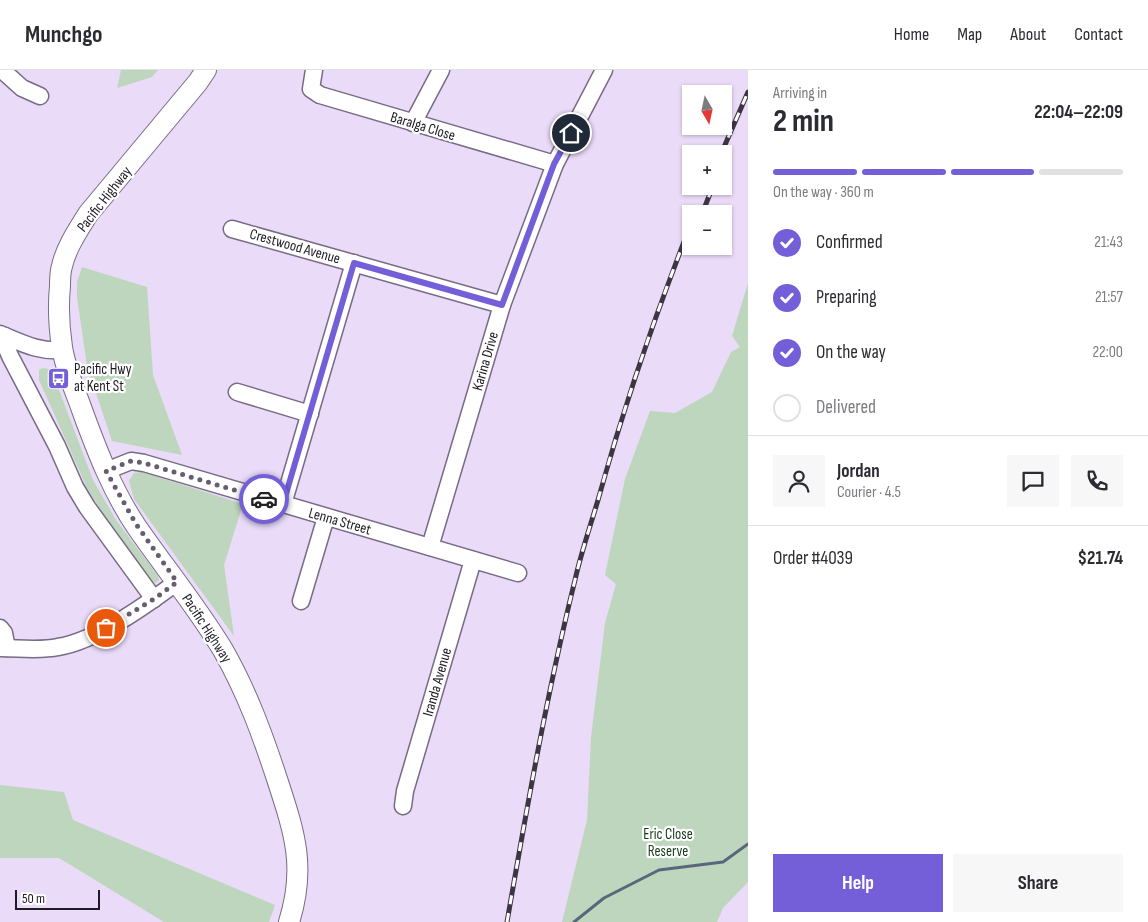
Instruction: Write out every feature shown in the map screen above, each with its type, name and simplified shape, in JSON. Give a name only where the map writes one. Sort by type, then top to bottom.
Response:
[{"type":"main road","name":"Pacific Highway","points":[[206,70],[88,214],[74,238],[62,266],[58,305],[63,350],[75,392],[106,471],[136,524],[210,629],[235,672],[266,743],[286,805],[296,847],[298,886],[289,922]]},
{"type":"street","points":[[2,70],[22,88],[40,96]]},
{"type":"street","name":"Baralga Close","points":[[314,70],[311,89],[315,92],[554,164]]},
{"type":"street","points":[[413,123],[441,70]]},
{"type":"street","name":"Karina Drive","points":[[430,547],[502,305],[554,164],[604,70]]},
{"type":"street","name":"Crestwood Avenue","points":[[232,229],[502,305]]},
{"type":"street","points":[[283,504],[354,263]]},
{"type":"street","points":[[3,335],[32,347],[48,351],[63,350]]},
{"type":"street","points":[[3,335],[10,356],[57,446],[75,487],[100,527],[154,599]]},
{"type":"street","points":[[237,392],[310,414]]},
{"type":"street","name":"Lenna Street","points":[[106,471],[131,461],[144,463],[518,573]]},
{"type":"street","points":[[301,601],[326,517]]},
{"type":"street","name":"Iranda Avenue","points":[[403,806],[405,791],[473,560]]},
{"type":"street","points":[[0,628],[6,641],[4,648],[56,648],[74,644],[90,637],[154,599],[177,582]]},
{"type":"green space","points":[[121,70],[158,70],[152,77],[117,88]]},
{"type":"green space","points":[[82,267],[147,287],[153,375],[182,455],[112,441],[87,366],[77,297],[77,282]]},
{"type":"green space","name":"Eric Close Reserve","points":[[748,283],[748,882],[723,908],[717,922],[562,922],[587,820],[591,737],[605,623],[616,584],[605,575],[625,479],[650,411],[675,413],[712,392],[731,352],[740,347],[732,336]]},
{"type":"green space","points":[[43,368],[49,369],[53,374],[93,480],[116,520],[158,576],[159,580],[155,583],[120,541],[87,488],[39,380],[39,370]]},
{"type":"green space","points":[[142,472],[243,504],[224,565],[234,636],[134,499],[129,481],[134,473]]},
{"type":"green space","points":[[0,785],[64,792],[73,820],[275,905],[269,922],[164,922],[59,858],[0,858]]},
{"type":"waterway","points":[[574,922],[604,898],[659,870],[723,862],[748,844]]},
{"type":"railway","points":[[725,145],[748,92]]},
{"type":"railway","points":[[706,205],[709,195]]},
{"type":"railway","points":[[507,922],[546,708],[580,560],[618,430],[682,248]]},
{"type":"way so far","points":[[106,628],[154,599],[177,582],[136,524],[106,471],[131,461],[144,463],[264,499]]},
{"type":"place","name":"Pacific Hwy at Kent St","points":[[58,378]]},
{"type":"route","points":[[264,499],[283,504],[354,263],[502,305],[554,164],[571,133]]}]
